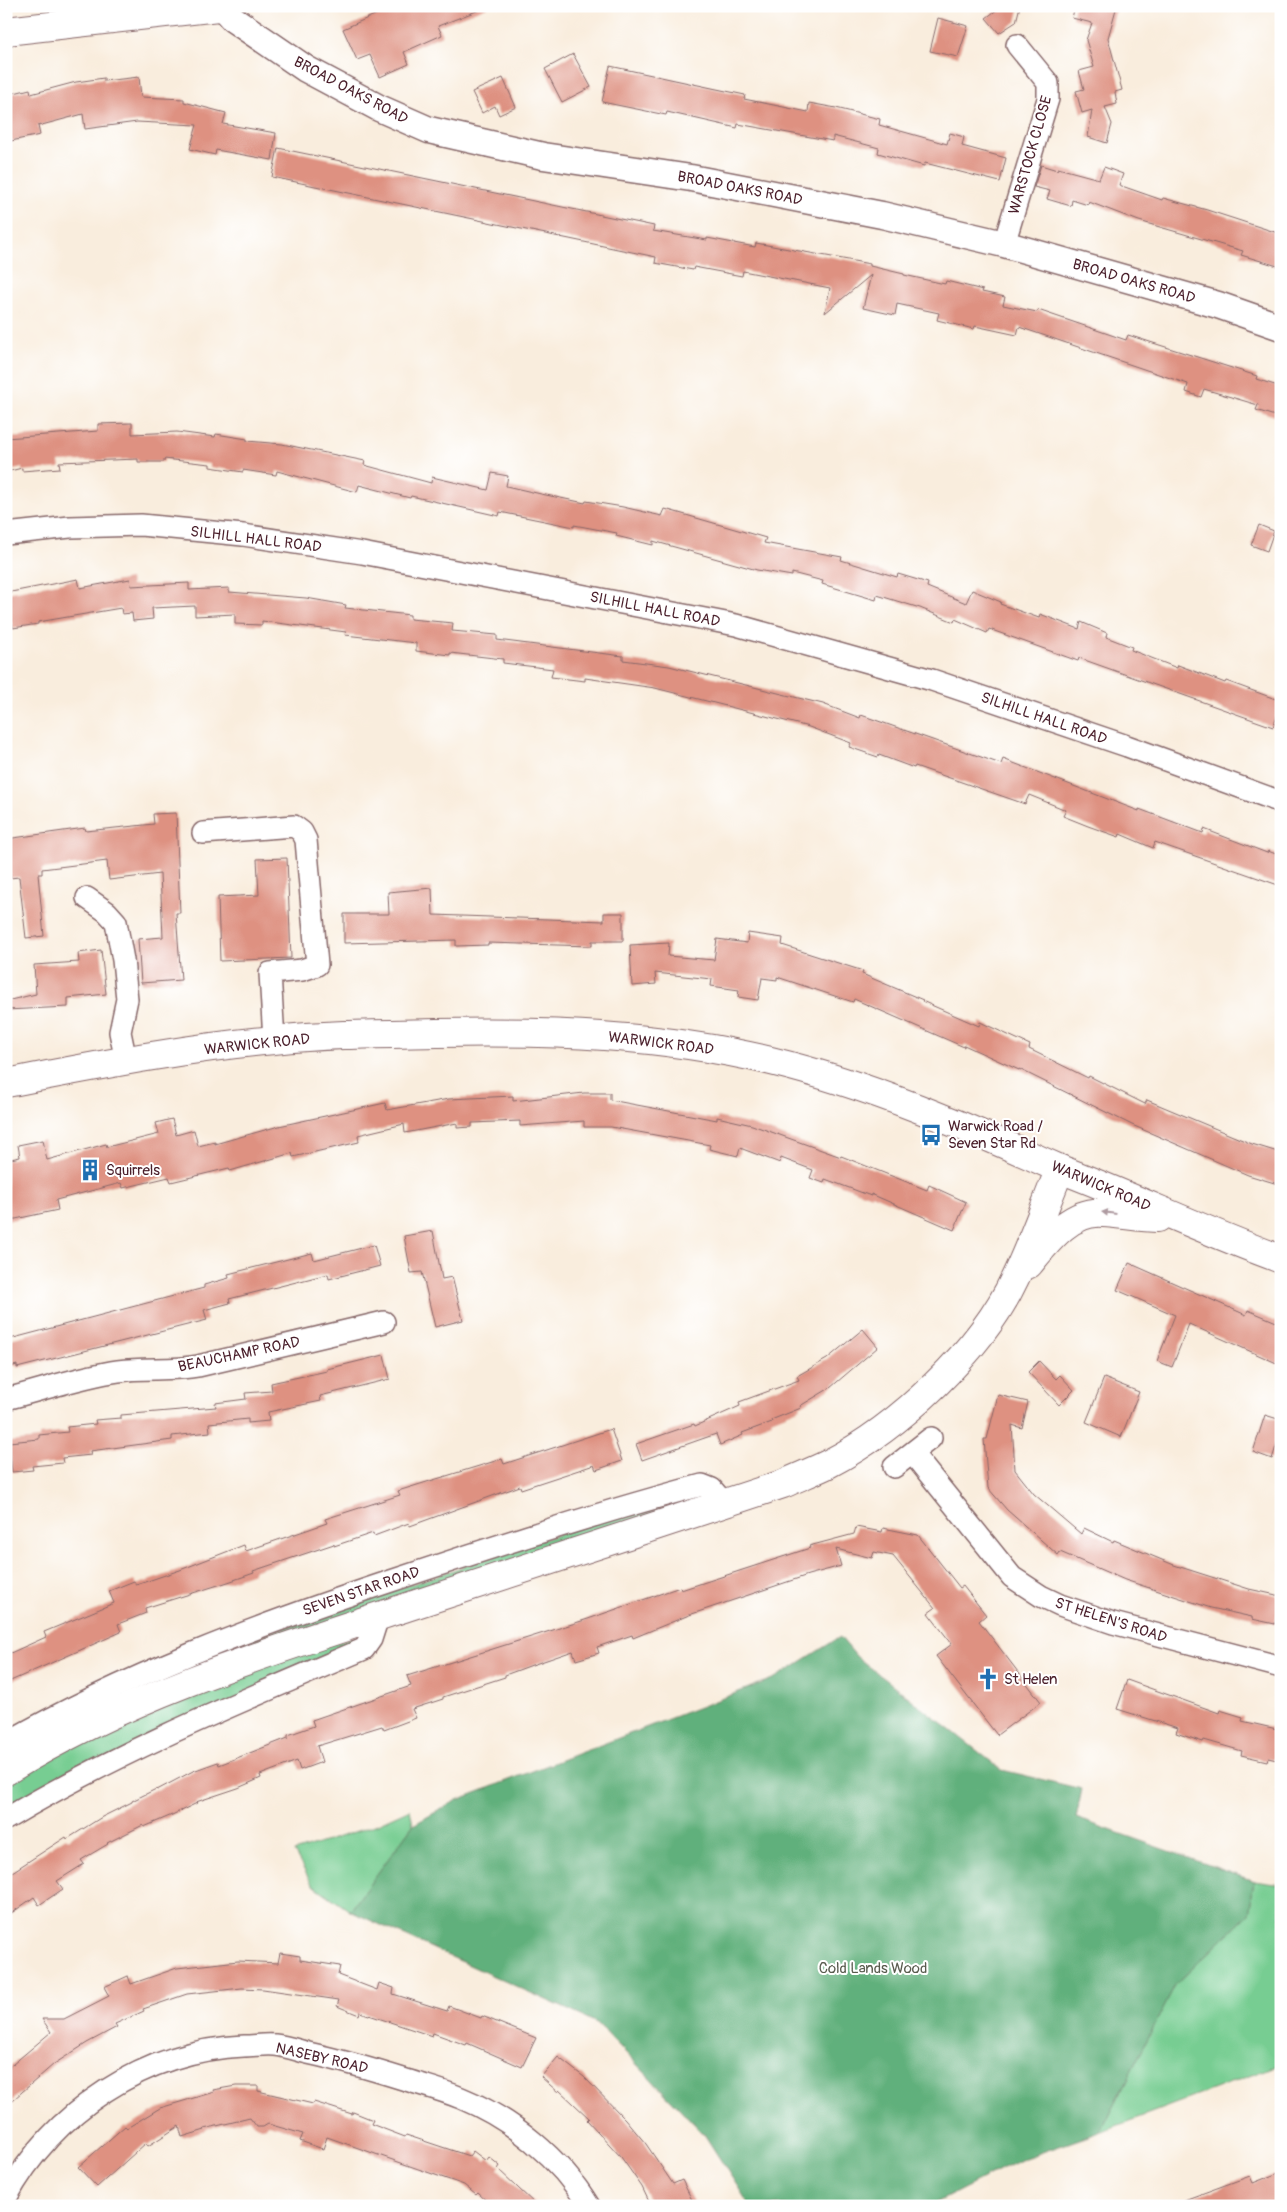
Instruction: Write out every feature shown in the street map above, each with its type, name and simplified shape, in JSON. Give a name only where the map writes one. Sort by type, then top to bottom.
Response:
[{"type":"main road","points":[[6,31],[224,7]]},
{"type":"main road","name":"WARWICK ROAD","points":[[6,1083],[126,1061],[274,1040],[398,1033],[526,1031],[590,1034],[710,1048],[771,1061],[830,1077],[967,1128],[1175,1218],[1281,1259]]},
{"type":"main road","name":"SEVEN STAR ROAD","points":[[6,1771],[98,1720],[207,1674],[783,1484],[830,1463],[875,1434],[922,1398],[956,1362],[990,1321],[1015,1279],[1060,1169]]},
{"type":"main road","name":"SEVEN STAR ROAD","points":[[1015,1279],[1051,1237],[1083,1215],[1101,1212],[1145,1218],[1175,1218]]},
{"type":"street","name":"BROAD OAKS ROAD","points":[[224,7],[233,19],[306,69],[379,108],[430,130],[543,156],[691,178],[882,215],[1004,244],[1218,305],[1281,327]]},
{"type":"street","name":"WARSTOCK CLOSE","points":[[1004,244],[1048,99],[1048,82],[1017,45]]},
{"type":"street","name":"SILHILL HALL ROAD","points":[[6,534],[70,527],[141,525],[243,535],[362,553],[736,624],[932,680],[1127,746],[1281,802]]},
{"type":"street","points":[[203,833],[294,826],[302,832],[306,840],[317,965],[302,970],[270,973],[274,1040]]},
{"type":"street","points":[[87,898],[108,912],[116,922],[123,960],[127,999],[120,1032],[126,1061]]},
{"type":"street","name":"BEAUCHAMP ROAD","points":[[6,1399],[114,1371],[134,1369],[180,1370],[384,1322]]},
{"type":"street","points":[[894,1467],[931,1438]]},
{"type":"street","name":"ST HELEN'S ROAD","points":[[913,1454],[1012,1577],[1041,1596],[1060,1605],[1113,1623],[1281,1668]]},
{"type":"street","name":"SEVEN STAR ROAD","points":[[6,1743],[122,1683],[200,1649],[306,1609],[634,1503],[702,1485],[712,1489],[724,1503]]},
{"type":"street","name":"SEVEN STAR ROAD","points":[[6,1819],[54,1790],[173,1731],[364,1649],[371,1639],[378,1617]]},
{"type":"street","name":"NASEBY ROAD","points":[[6,2198],[37,2152],[56,2131],[81,2108],[112,2087],[174,2057],[221,2047],[274,2045],[352,2063],[461,2098],[501,2119],[530,2139],[560,2165],[589,2206]]},
{"type":"green space","points":[[698,1497],[699,1500],[6,1758],[6,1750],[184,1661],[628,1511]]},
{"type":"green space","points":[[354,1637],[356,1640],[351,1648],[6,1811],[6,1785],[63,1750],[216,1681]]},
{"type":"green space","name":"Cold Lands Wood","points":[[840,1637],[857,1657],[1002,1770],[1082,1789],[1076,1818],[1254,1881],[1249,1914],[1175,1985],[1100,2132],[1022,2159],[930,2206],[750,2206],[704,2134],[597,2023],[350,1911],[413,1825],[457,1800],[775,1678]]},
{"type":"green space","points":[[410,1809],[413,1825],[350,1911],[312,1884],[294,1852],[375,1825]]},
{"type":"green space","points":[[1254,1881],[1281,1885],[1281,2064],[1100,2132],[1175,1985],[1249,1914]]},
{"type":"building","points":[[395,6],[487,7],[438,26],[442,35],[404,52],[409,64],[380,77],[370,55],[357,60],[343,29]]},
{"type":"building","points":[[1002,6],[1020,6],[1016,22],[999,33],[986,18]]},
{"type":"building","points":[[1075,6],[1107,6],[1116,9],[1108,38],[1122,90],[1115,92],[1117,104],[1105,107],[1112,124],[1107,143],[1088,137],[1092,110],[1082,113],[1076,91],[1084,89],[1079,71],[1094,67],[1086,40],[1092,23],[1072,18]]},
{"type":"building","points":[[938,18],[968,26],[958,57],[930,51]]},
{"type":"building","points":[[573,54],[591,87],[562,102],[545,69]]},
{"type":"building","points":[[610,66],[745,95],[744,99],[808,112],[809,103],[836,108],[880,119],[879,125],[947,144],[950,133],[964,137],[962,146],[1006,158],[1000,182],[925,163],[924,166],[878,153],[879,148],[833,136],[833,141],[738,124],[737,128],[667,112],[666,115],[602,102]]},
{"type":"building","points":[[139,77],[141,97],[184,99],[184,102],[226,113],[223,124],[276,133],[272,160],[216,150],[215,155],[190,149],[197,125],[137,122],[85,129],[83,114],[38,126],[40,135],[11,141],[10,137],[6,138],[6,95],[30,89],[31,94],[76,82],[104,78],[104,81]]},
{"type":"building","points":[[503,78],[516,107],[499,115],[495,106],[482,113],[472,92]]},
{"type":"building","points":[[278,148],[654,226],[653,231],[755,247],[756,243],[870,264],[870,266],[904,275],[945,284],[946,281],[983,290],[982,292],[1005,297],[1003,305],[1037,312],[1038,310],[1126,340],[1128,335],[1257,376],[1256,379],[1281,387],[1281,418],[1256,410],[1258,405],[1204,389],[1201,397],[1186,392],[1188,384],[1019,327],[1017,335],[975,326],[974,329],[937,320],[939,313],[897,304],[895,315],[863,308],[871,275],[825,313],[830,288],[743,271],[742,276],[694,267],[693,270],[655,263],[656,257],[272,177]]},
{"type":"building","points":[[1041,165],[1099,179],[1104,167],[1123,174],[1119,185],[1162,200],[1163,198],[1207,210],[1281,234],[1281,267],[1241,255],[1243,251],[1139,221],[1089,202],[1088,205],[1072,200],[1071,206],[1047,199],[1050,191],[1034,187]]},
{"type":"building","points":[[132,423],[132,434],[177,432],[215,437],[216,434],[247,439],[247,441],[282,444],[365,461],[364,465],[431,483],[432,477],[488,490],[492,473],[508,476],[506,486],[541,494],[585,503],[586,501],[623,507],[662,516],[665,509],[766,538],[764,543],[842,557],[841,560],[897,577],[898,574],[928,583],[927,587],[966,603],[972,590],[1001,602],[1000,604],[1039,618],[1040,614],[1079,629],[1081,622],[1107,633],[1106,637],[1132,647],[1131,650],[1177,668],[1178,665],[1281,701],[1281,706],[1273,727],[1079,658],[1078,661],[989,629],[987,633],[955,619],[954,622],[920,608],[877,595],[876,600],[822,584],[823,581],[792,573],[792,576],[757,570],[653,541],[653,545],[616,536],[617,533],[574,525],[574,527],[500,512],[499,516],[411,496],[410,498],[359,485],[357,492],[277,471],[276,475],[243,470],[243,472],[210,467],[210,464],[164,459],[164,462],[138,462],[138,459],[59,462],[60,468],[22,471],[22,468],[6,472],[6,438],[98,431],[98,424]]},
{"type":"building","points":[[1259,525],[1274,531],[1267,551],[1251,545]]},
{"type":"building","points":[[78,579],[80,588],[130,579],[131,586],[189,583],[189,590],[229,588],[229,592],[306,598],[346,605],[345,608],[410,615],[410,619],[453,623],[452,631],[497,635],[497,640],[623,656],[623,660],[669,666],[823,704],[860,718],[861,715],[1001,764],[1003,759],[1139,811],[1139,809],[1203,833],[1204,829],[1267,853],[1268,851],[1281,856],[1281,886],[1155,842],[1153,848],[1120,834],[1119,837],[1088,826],[1063,816],[1066,810],[1029,795],[1025,804],[915,766],[914,768],[879,755],[878,757],[849,747],[851,743],[809,727],[655,688],[585,678],[585,681],[551,677],[553,669],[503,663],[503,659],[416,651],[416,643],[345,635],[346,632],[262,621],[262,625],[235,624],[235,614],[195,616],[195,606],[152,608],[153,619],[133,621],[132,613],[122,614],[121,608],[13,628],[12,623],[6,624],[6,593]]},
{"type":"building","points":[[176,813],[180,913],[176,913],[181,980],[141,983],[138,939],[163,937],[160,874],[109,880],[107,861],[42,869],[42,874],[38,874],[44,936],[26,938],[19,877],[10,878],[6,839],[85,828],[86,831],[154,824],[153,814]]},
{"type":"building","points":[[287,858],[291,958],[220,961],[218,897],[259,895],[257,859]]},
{"type":"building","points":[[432,888],[433,915],[604,921],[604,913],[623,913],[623,941],[592,941],[592,946],[488,943],[488,945],[456,946],[456,940],[344,943],[344,914],[389,914],[388,892]]},
{"type":"building","points":[[748,933],[783,938],[782,945],[863,971],[862,974],[922,1001],[979,1026],[980,1022],[1030,1045],[1029,1049],[1145,1104],[1147,1100],[1252,1144],[1281,1153],[1281,1185],[1248,1175],[1132,1125],[1019,1069],[854,999],[853,1002],[777,977],[777,980],[762,978],[758,1000],[738,997],[739,990],[711,986],[712,979],[655,973],[656,984],[632,986],[630,945],[669,943],[668,956],[714,960],[717,939],[747,943]]},
{"type":"building","points":[[101,950],[106,994],[68,998],[68,1007],[6,1010],[6,1001],[36,994],[34,965],[79,962],[78,953]]},
{"type":"building","points":[[584,1093],[610,1093],[610,1100],[717,1120],[717,1117],[752,1125],[841,1156],[927,1190],[929,1185],[966,1202],[954,1230],[871,1194],[871,1196],[825,1179],[824,1183],[810,1178],[813,1170],[781,1158],[780,1163],[740,1148],[738,1156],[709,1149],[710,1145],[611,1127],[584,1127],[584,1121],[520,1126],[520,1121],[472,1123],[472,1127],[457,1128],[457,1123],[405,1133],[404,1124],[358,1135],[359,1142],[293,1157],[292,1153],[230,1171],[229,1168],[171,1182],[169,1177],[123,1188],[121,1183],[56,1200],[58,1210],[6,1221],[6,1160],[20,1157],[18,1145],[43,1140],[47,1160],[106,1144],[107,1147],[159,1134],[156,1123],[172,1119],[176,1135],[194,1130],[198,1146],[215,1142],[215,1144],[279,1126],[385,1103],[387,1110],[449,1099],[513,1096],[513,1101]]},
{"type":"building","points":[[433,1231],[442,1279],[452,1277],[463,1320],[435,1327],[422,1272],[411,1273],[404,1236]]},
{"type":"building","points":[[374,1245],[380,1266],[329,1279],[328,1274],[229,1299],[230,1303],[204,1310],[207,1320],[17,1368],[17,1365],[6,1368],[6,1340],[204,1288],[204,1285],[229,1278],[228,1274],[312,1253],[314,1260]]},
{"type":"building","points":[[1129,1263],[1246,1315],[1248,1310],[1281,1324],[1281,1365],[1189,1324],[1172,1367],[1157,1361],[1175,1315],[1117,1290]]},
{"type":"building","points":[[863,1329],[878,1347],[830,1388],[800,1406],[801,1408],[771,1420],[772,1422],[742,1433],[743,1435],[720,1445],[716,1434],[642,1460],[636,1444],[694,1424],[695,1426],[740,1406],[739,1402],[799,1380],[797,1376],[827,1359]]},
{"type":"building","points":[[384,1355],[390,1379],[320,1396],[321,1401],[268,1412],[269,1421],[248,1423],[248,1419],[209,1423],[210,1432],[172,1436],[172,1440],[90,1451],[91,1455],[62,1458],[63,1463],[32,1466],[33,1470],[12,1472],[9,1442],[39,1439],[39,1435],[68,1432],[67,1427],[96,1424],[95,1420],[121,1418],[121,1415],[216,1407],[215,1403],[246,1399],[245,1393],[272,1391],[271,1383],[327,1371],[327,1369]]},
{"type":"building","points":[[1039,1361],[1056,1379],[1060,1375],[1074,1390],[1059,1405],[1028,1372]]},
{"type":"building","points":[[1104,1378],[1139,1392],[1121,1437],[1086,1422]]},
{"type":"building","points":[[998,1395],[1028,1402],[1022,1428],[1012,1425],[1015,1470],[1034,1494],[1081,1534],[1084,1528],[1113,1542],[1114,1540],[1174,1565],[1249,1589],[1281,1596],[1275,1624],[1211,1608],[1125,1580],[1060,1552],[1058,1555],[1007,1510],[988,1488],[984,1439],[987,1439]]},
{"type":"building","points":[[1265,1415],[1281,1420],[1281,1431],[1272,1459],[1253,1452]]},
{"type":"building","points":[[611,1429],[622,1461],[596,1470],[594,1465],[521,1489],[520,1486],[410,1526],[409,1523],[374,1536],[373,1533],[334,1546],[334,1544],[253,1571],[254,1573],[228,1582],[145,1608],[146,1613],[118,1624],[121,1632],[6,1683],[6,1655],[46,1637],[44,1632],[114,1603],[109,1591],[134,1581],[136,1585],[244,1545],[246,1551],[327,1523],[325,1519],[400,1495],[398,1491],[502,1459],[504,1464]]},
{"type":"building","points":[[856,1527],[882,1532],[883,1528],[918,1535],[960,1588],[963,1586],[986,1615],[979,1621],[1041,1702],[997,1735],[936,1656],[952,1644],[928,1613],[935,1608],[893,1556],[874,1552],[872,1558],[836,1549],[841,1566],[808,1575],[689,1615],[633,1638],[632,1635],[597,1647],[599,1653],[576,1660],[573,1651],[532,1665],[505,1675],[505,1677],[412,1709],[416,1718],[384,1730],[382,1726],[317,1746],[322,1762],[300,1770],[297,1761],[260,1775],[261,1778],[238,1788],[196,1802],[144,1827],[143,1825],[107,1843],[81,1860],[84,1864],[57,1881],[63,1889],[39,1905],[34,1897],[6,1917],[6,1876],[66,1837],[67,1839],[102,1817],[193,1771],[218,1762],[219,1765],[288,1738],[288,1735],[314,1726],[312,1720],[411,1686],[407,1676],[588,1619],[680,1587],[681,1590],[810,1548],[809,1546],[854,1534]]},
{"type":"building","points":[[1127,1680],[1219,1713],[1220,1710],[1243,1717],[1242,1721],[1281,1730],[1281,1761],[1268,1758],[1267,1761],[1241,1755],[1242,1751],[1204,1740],[1203,1742],[1176,1733],[1178,1728],[1117,1709]]},
{"type":"building","points":[[280,1953],[300,1956],[300,1960],[340,1966],[338,1975],[377,1990],[379,1983],[394,1988],[393,1994],[447,2011],[449,2006],[481,2018],[482,2016],[536,2038],[522,2067],[467,2043],[466,2045],[433,2033],[432,2036],[360,2012],[359,2015],[337,2006],[339,2000],[263,1989],[242,1988],[187,1994],[143,2009],[144,2011],[115,2024],[117,2027],[54,2064],[6,2106],[6,2070],[51,2032],[42,2019],[64,2019],[109,1996],[104,1987],[128,1976],[131,1984],[177,1968],[238,1961],[278,1963]]},
{"type":"building","points":[[558,2057],[584,2077],[625,2119],[646,2144],[673,2184],[682,2180],[695,2206],[651,2206],[642,2187],[621,2157],[587,2120],[589,2118],[559,2090],[558,2092],[541,2077]]},
{"type":"building","points":[[236,2086],[258,2086],[258,2091],[313,2104],[314,2102],[352,2114],[353,2112],[373,2120],[371,2124],[405,2137],[406,2135],[469,2156],[473,2151],[486,2161],[489,2157],[500,2166],[498,2169],[537,2206],[492,2206],[478,2193],[476,2195],[464,2185],[327,2137],[323,2149],[300,2141],[303,2134],[268,2124],[263,2127],[257,2127],[250,2118],[204,2129],[182,2137],[179,2126],[148,2146],[146,2143],[97,2187],[78,2167],[125,2126],[127,2128],[160,2108],[214,2092],[213,2090]]},
{"type":"building","points":[[1281,2172],[1281,2203],[1273,2206],[1176,2206],[1176,2203],[1250,2176],[1253,2183]]},
{"type":"place","name":"Warwick Road / Seven Star Rd","points":[[931,1135]]},
{"type":"place","name":"Squirrels","points":[[90,1170]]},
{"type":"place","name":"St Helen","points":[[988,1679]]}]
